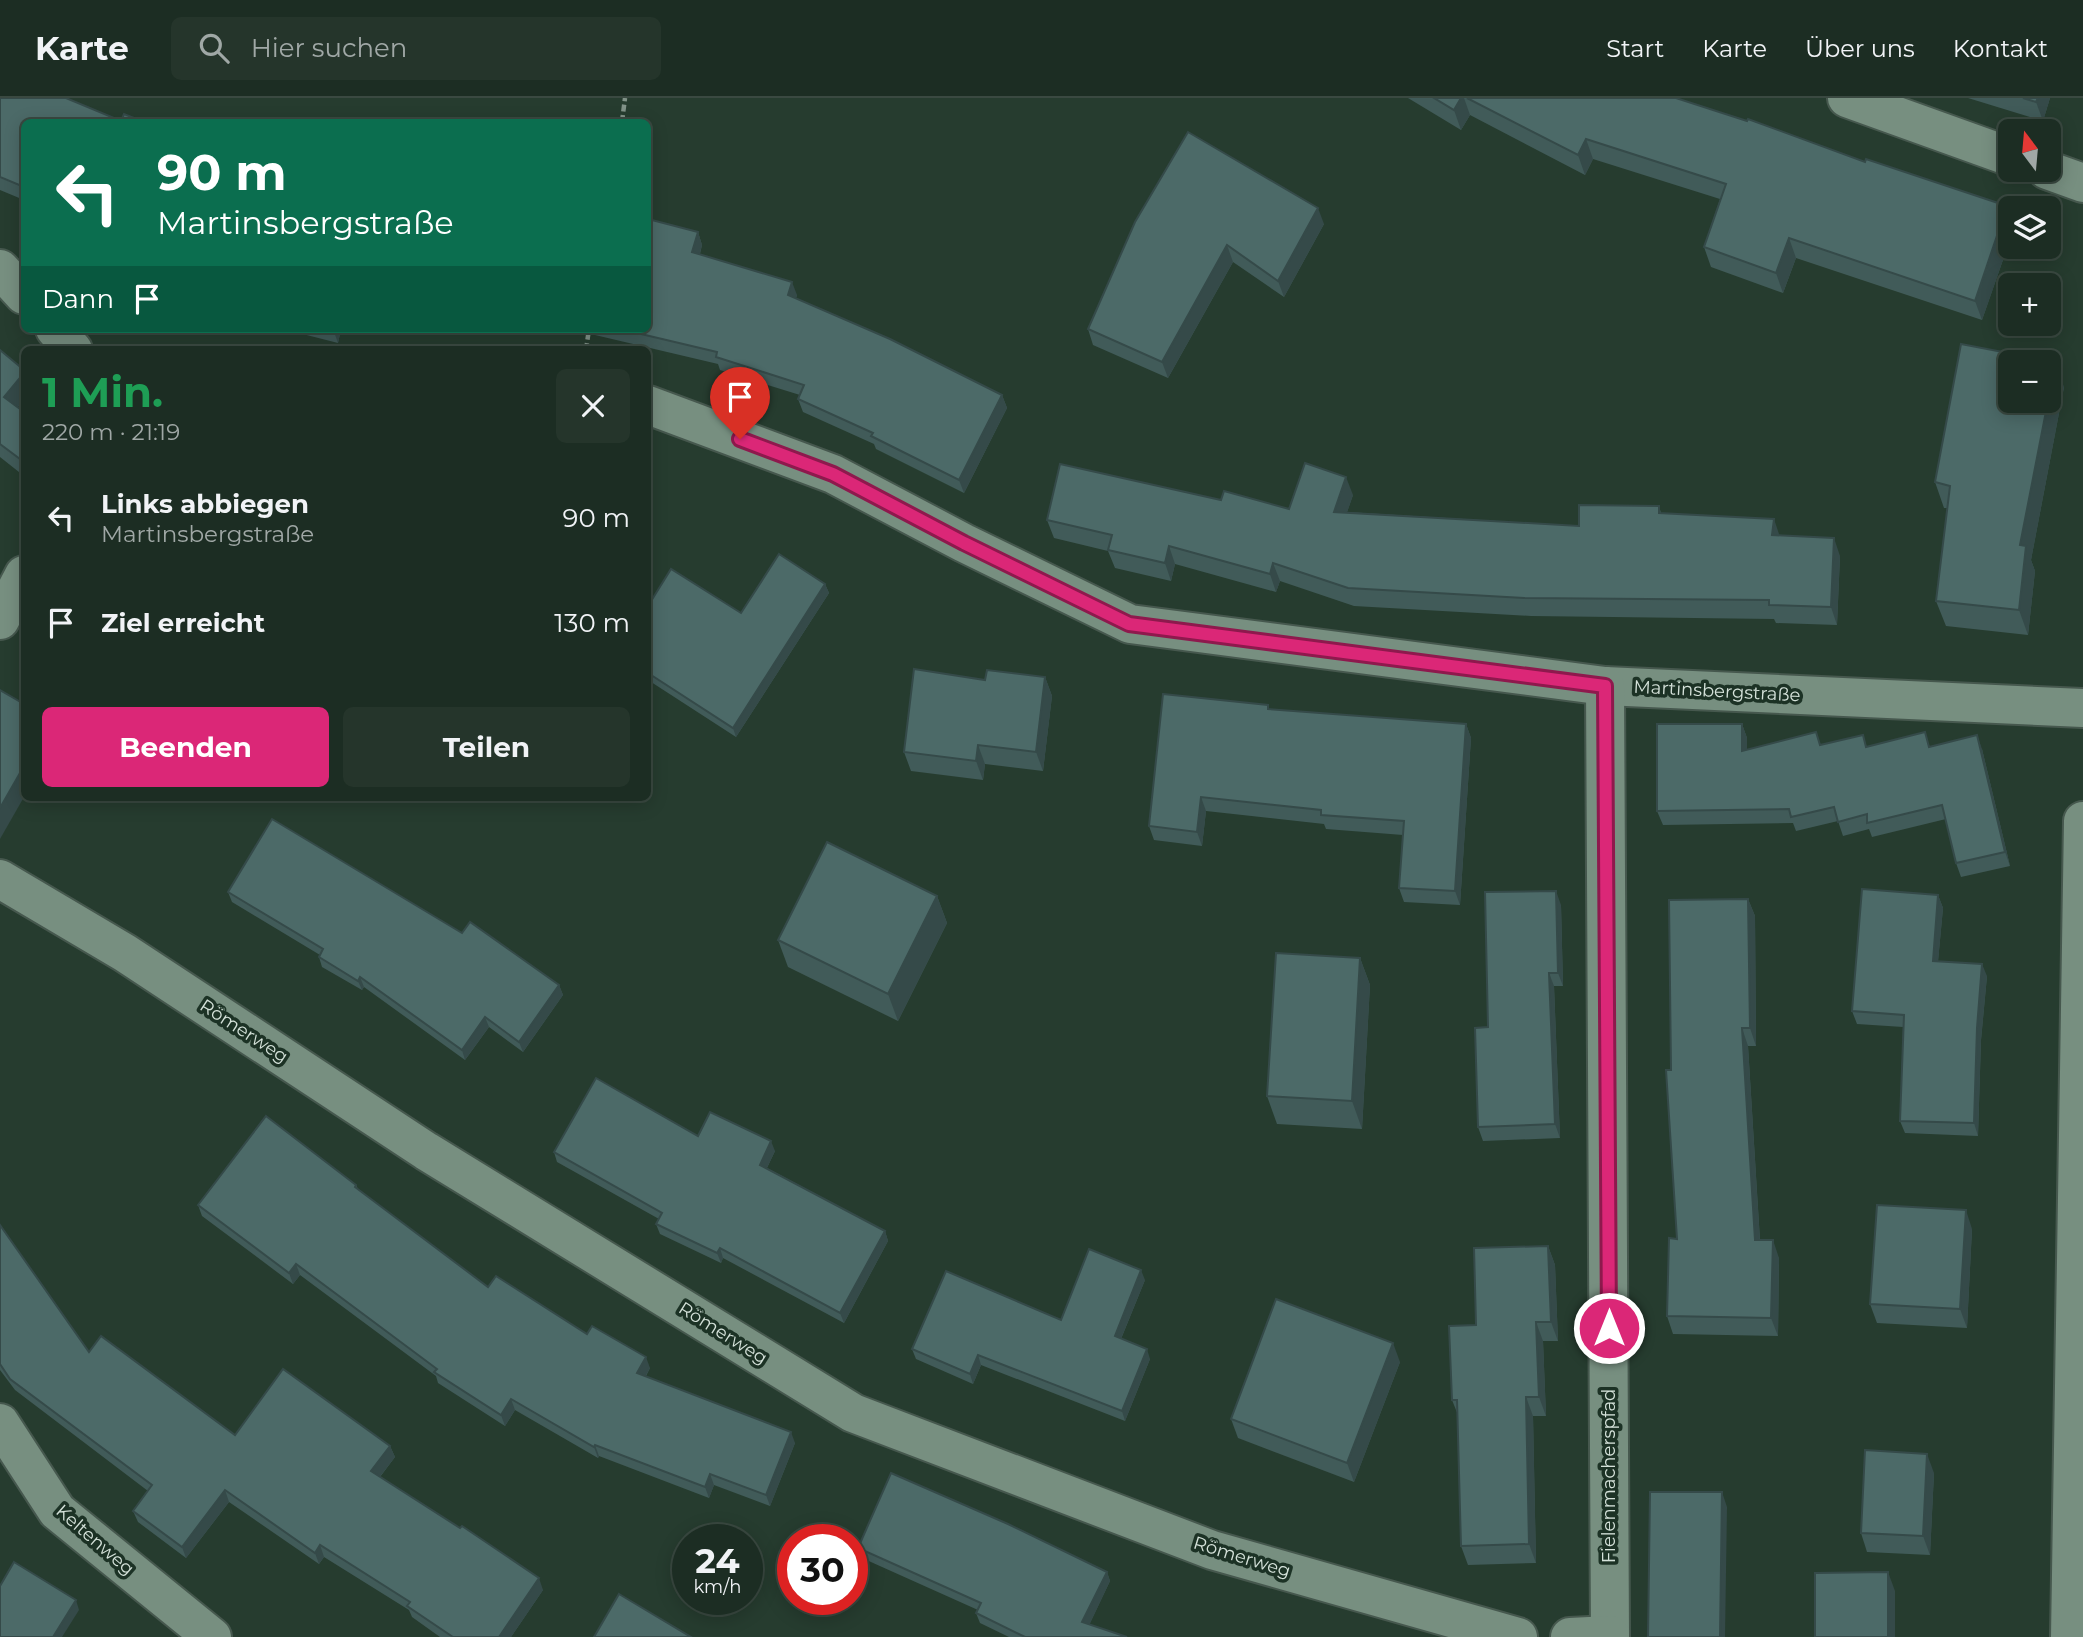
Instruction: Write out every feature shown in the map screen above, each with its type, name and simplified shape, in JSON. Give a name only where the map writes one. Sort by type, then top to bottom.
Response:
[{"type":"street","points":[[1847,98],[1998,152]]},
{"type":"street","points":[[2062,175],[2083,183]]},
{"type":"street","points":[[0,269],[21,292]]},
{"type":"street","name":"Martinsbergstraße","points":[[651,406],[833,474],[964,543],[1129,624],[1605,686],[2083,708]]},
{"type":"street","points":[[0,620],[21,581]]},
{"type":"street","name":"Fielenmacherspfad","points":[[1605,686],[1610,1636]]},
{"type":"street","points":[[2070,1637],[2083,821]]},
{"type":"street","name":"Römerweg","points":[[0,879],[125,953],[426,1151],[853,1413],[1212,1550],[1518,1637]]},
{"type":"street","name":"Keltenweg","points":[[0,1423],[57,1511],[212,1637]]},
{"type":"street","points":[[1570,1637],[1610,1636]]},
{"type":"path","points":[[622,119],[625,98]]},
{"type":"building","points":[[0,98],[66,98],[116,119],[21,119],[21,186],[0,177]]},
{"type":"building","points":[[1434,98],[1461,98],[1454,110]]},
{"type":"building","points":[[1467,98],[1676,98],[1747,121],[1748,119],[1865,162],[1866,159],[1998,203],[1998,233],[1975,301],[1789,238],[1776,273],[1704,247],[1726,184],[1586,139],[1578,155]]},
{"type":"building","points":[[124,114],[136,119],[122,119]]},
{"type":"building","points":[[1188,132],[1318,208],[1278,281],[1227,245],[1162,362],[1088,329],[1135,222]]},
{"type":"building","points":[[651,220],[698,232],[692,252],[792,282],[788,295],[890,339],[1002,395],[959,480],[871,436],[873,433],[798,399],[804,385],[716,357],[717,352],[637,333],[651,333]]},
{"type":"building","points":[[1961,344],[1998,351],[1998,413],[2046,413],[2020,545],[2026,546],[2019,610],[1936,601],[1950,486],[1935,482]]},
{"type":"building","points":[[0,350],[21,368],[21,377],[4,397],[21,410],[21,460],[0,444]]},
{"type":"building","points":[[1305,463],[1346,477],[1334,512],[1579,526],[1579,505],[1659,506],[1659,513],[1774,519],[1772,535],[1834,538],[1831,607],[1769,605],[1769,600],[1524,598],[1348,588],[1273,563],[1270,574],[1169,546],[1165,563],[1108,550],[1112,535],[1047,520],[1060,464],[1221,500],[1224,491],[1289,509]]},
{"type":"building","points":[[779,554],[825,584],[733,728],[651,675],[651,601],[671,569],[741,613]]},
{"type":"building","points":[[914,669],[985,680],[987,670],[1045,677],[1036,752],[978,745],[976,761],[904,752]]},
{"type":"building","points":[[0,690],[21,702],[21,771],[0,808]]},
{"type":"building","points":[[1163,694],[1268,705],[1268,709],[1466,724],[1455,891],[1399,888],[1404,821],[1321,815],[1321,810],[1201,797],[1197,832],[1149,826]]},
{"type":"building","points":[[1657,724],[1742,724],[1742,751],[1816,732],[1820,745],[1863,735],[1866,747],[1925,732],[1929,747],[1977,735],[2005,852],[1956,863],[1942,805],[1867,823],[1867,814],[1838,822],[1834,807],[1791,817],[1789,809],[1657,811]]},
{"type":"building","points":[[272,819],[462,933],[470,922],[559,985],[519,1042],[485,1017],[462,1050],[360,977],[358,981],[319,957],[323,949],[228,892]]},
{"type":"building","points":[[827,842],[937,896],[888,994],[778,940]]},
{"type":"building","points":[[1862,889],[1938,895],[1933,961],[1982,964],[1974,1123],[1900,1121],[1904,1015],[1852,1011]]},
{"type":"building","points":[[1556,891],[1558,973],[1549,973],[1555,1124],[1478,1127],[1475,1028],[1488,1027],[1485,892]]},
{"type":"building","points":[[1748,899],[1750,1028],[1742,1028],[1755,1240],[1773,1240],[1771,1318],[1667,1316],[1669,1238],[1677,1239],[1666,1070],[1671,1070],[1669,900]]},
{"type":"building","points":[[1276,953],[1360,958],[1352,1101],[1267,1096]]},
{"type":"building","points":[[596,1078],[698,1136],[710,1112],[771,1141],[760,1165],[885,1231],[840,1313],[720,1248],[717,1253],[656,1224],[662,1213],[554,1152]]},
{"type":"building","points":[[266,1116],[488,1287],[496,1276],[587,1334],[592,1326],[646,1357],[637,1373],[791,1432],[766,1495],[710,1474],[705,1487],[595,1445],[594,1447],[511,1399],[501,1415],[434,1372],[437,1369],[296,1264],[289,1273],[198,1205]]},
{"type":"building","points":[[1877,1205],[1966,1210],[1960,1309],[1870,1304]]},
{"type":"building","points":[[0,1225],[89,1352],[101,1336],[235,1435],[283,1369],[390,1446],[371,1471],[460,1528],[462,1526],[539,1578],[499,1637],[453,1637],[407,1606],[410,1602],[320,1545],[315,1553],[225,1490],[182,1547],[133,1511],[152,1485],[10,1379],[0,1364]]},
{"type":"building","points":[[1548,1246],[1551,1322],[1536,1322],[1539,1397],[1526,1397],[1529,1544],[1461,1546],[1457,1400],[1452,1400],[1449,1326],[1476,1325],[1474,1248]]},
{"type":"building","points":[[1089,1249],[1141,1270],[1115,1336],[1147,1349],[1122,1411],[978,1355],[970,1374],[912,1349],[946,1271],[1061,1320]]},
{"type":"building","points":[[1276,1299],[1393,1343],[1347,1463],[1231,1419]]},
{"type":"building","points":[[1865,1450],[1927,1454],[1923,1536],[1861,1533]]},
{"type":"building","points":[[891,1473],[1008,1524],[1107,1572],[1082,1622],[1127,1637],[1025,1637],[976,1613],[981,1603],[868,1552],[868,1525]]},
{"type":"building","points":[[1650,1492],[1722,1492],[1720,1637],[1648,1637]]},
{"type":"building","points":[[14,1562],[76,1600],[53,1637],[0,1637],[0,1586]]},
{"type":"building","points":[[1888,1572],[1888,1637],[1815,1637],[1815,1573]]},
{"type":"building","points":[[619,1594],[691,1637],[594,1637]]},
{"type":"route","points":[[740,439],[833,474],[964,543],[1129,624],[1605,686],[1609,1328]]}]
